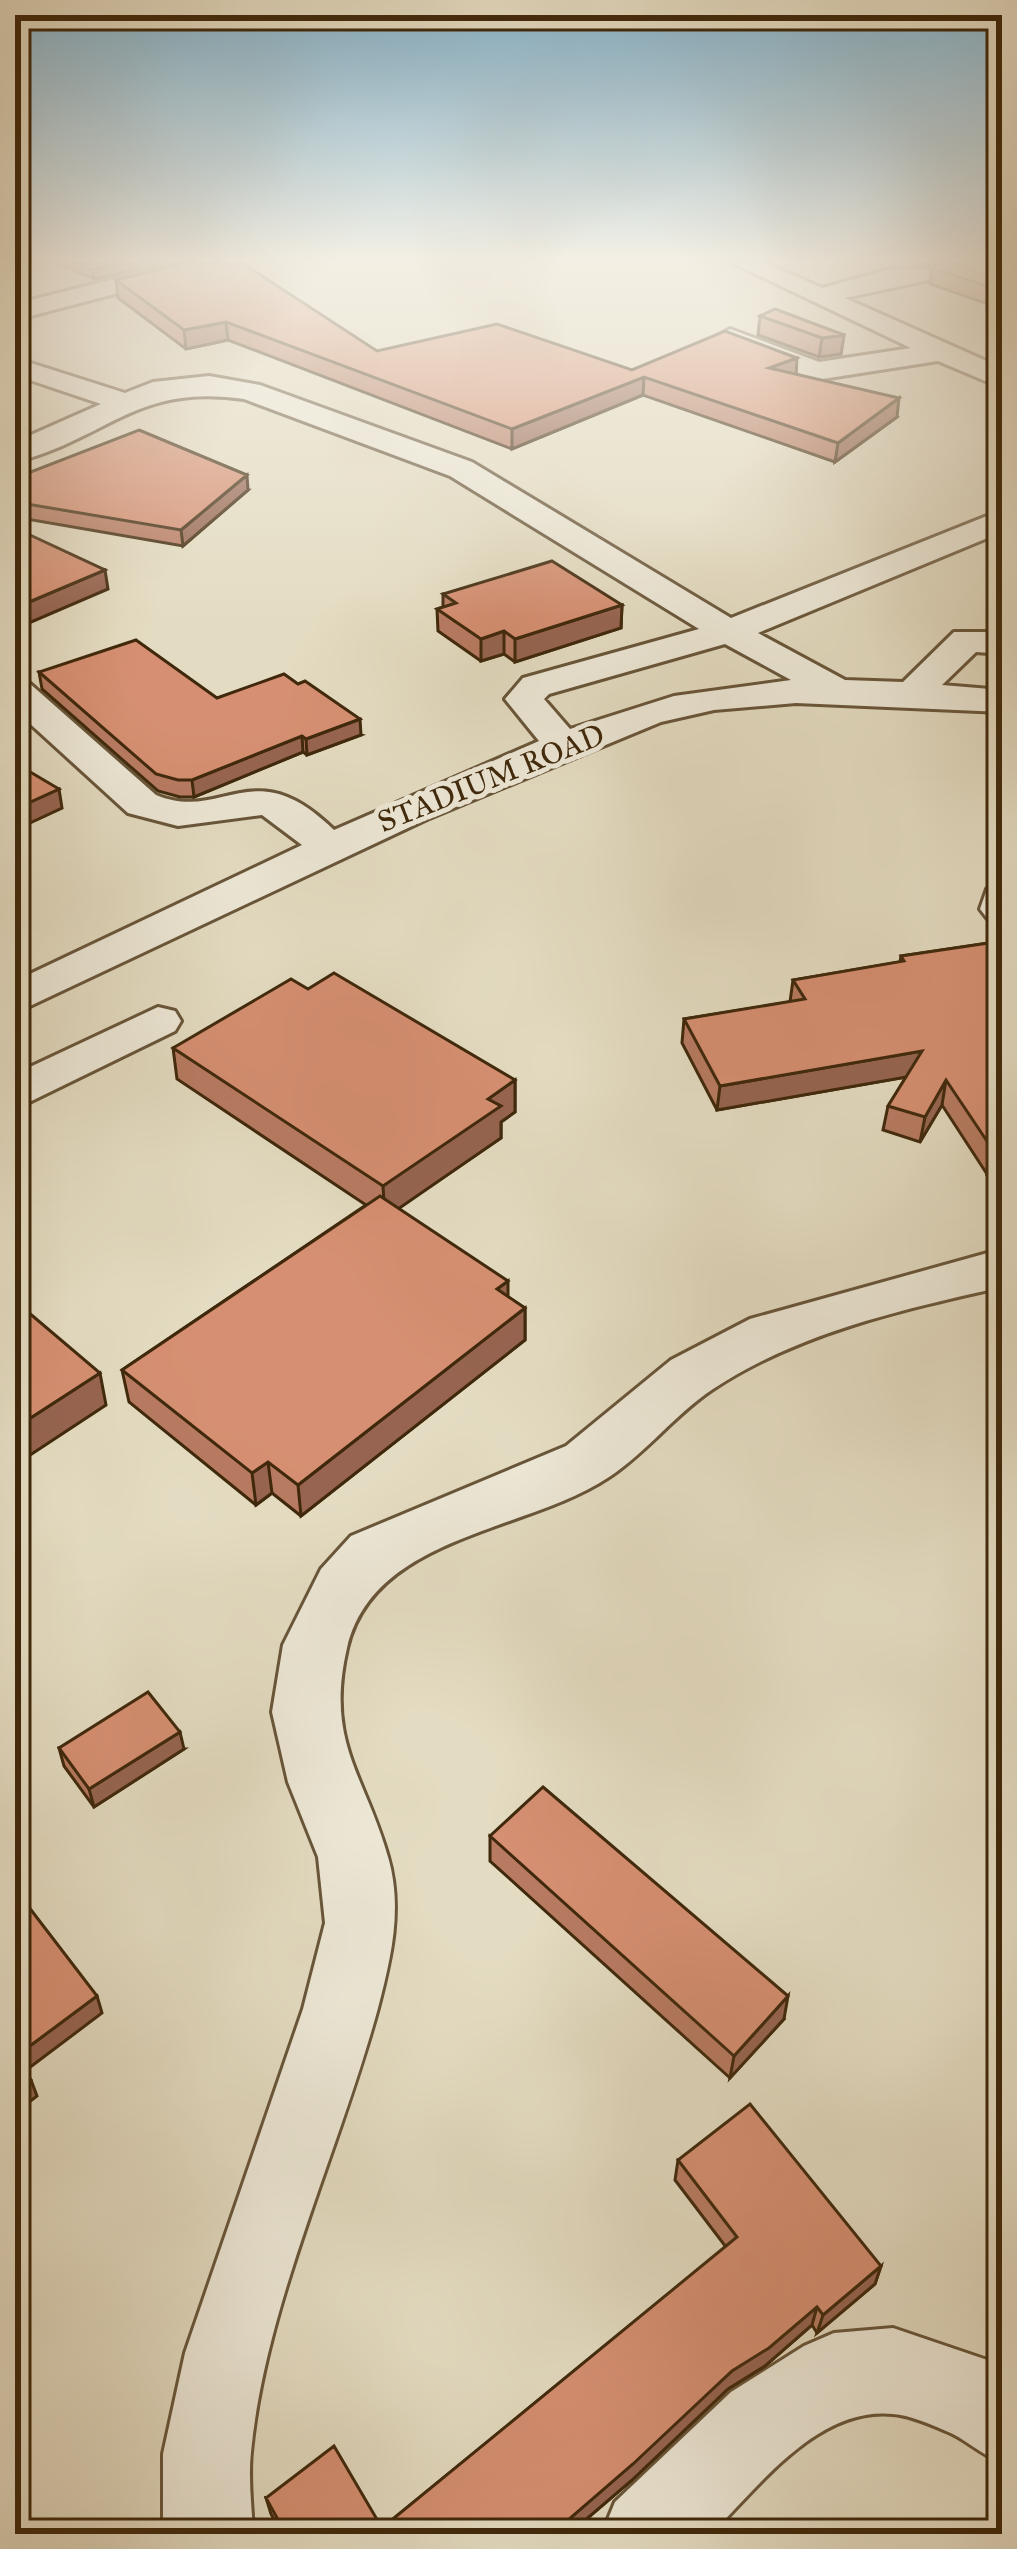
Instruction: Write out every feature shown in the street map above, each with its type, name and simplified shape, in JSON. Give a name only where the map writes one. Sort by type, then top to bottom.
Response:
[{"type":"street","points":[[64,382],[125,402]]},
{"type":"street","points":[[15,453],[153,392],[228,386],[279,400],[461,470],[728,632],[842,693]]},
{"type":"street","points":[[563,746],[525,702],[527,692],[728,632],[1002,520]]},
{"type":"street","points":[[912,694],[967,640],[1002,643]]},
{"type":"street","name":"STADIUM ROAD","points":[[15,999],[327,846],[563,746],[674,706],[772,693],[912,694],[1002,701]]},
{"type":"street","points":[[18,694],[142,804],[163,817],[257,802],[284,808],[327,846]]},
{"type":"street","points":[[1002,898],[1002,909]]},
{"type":"street","points":[[15,1094],[158,1021]]},
{"type":"street","points":[[208,2534],[207,2454],[227,2353],[340,2009],[361,1923],[353,1857],[322,1782],[305,1712],[315,1645],[343,1587],[373,1553],[587,1462],[691,1375],[770,1334],[943,1281],[1002,1268]]},
{"type":"street","points":[[646,2534],[762,2423],[834,2376],[893,2371],[979,2398],[1002,2420]]},
{"type":"building","points":[[386,382],[631,382],[512,429]]},
{"type":"building","points":[[659,382],[829,382],[899,398],[838,443]]},
{"type":"building","points":[[139,430],[247,475],[181,530],[15,502],[15,478]]},
{"type":"building","points":[[15,528],[105,570],[15,608]]},
{"type":"building","points":[[552,561],[622,605],[515,639],[504,631],[481,639],[437,609],[456,603],[443,594]]},
{"type":"building","points":[[136,640],[217,698],[284,674],[298,684],[305,681],[360,719],[306,739],[302,736],[192,780],[156,774],[39,672]]},
{"type":"building","points":[[15,763],[59,789],[15,809]]},
{"type":"building","points":[[1002,941],[1002,1148],[993,1150],[946,1080],[925,1117],[888,1106],[922,1051],[720,1086],[684,1019],[805,999],[793,980],[904,961],[901,956]]},
{"type":"building","points":[[334,973],[515,1080],[488,1099],[501,1106],[383,1186],[173,1048],[291,979],[308,989]]},
{"type":"building","points":[[380,1196],[508,1281],[497,1289],[525,1308],[298,1485],[268,1462],[252,1473],[122,1370]]},
{"type":"building","points":[[15,1301],[100,1373],[15,1428]]},
{"type":"building","points":[[148,1692],[180,1732],[89,1789],[59,1748]]},
{"type":"building","points":[[543,1787],[788,1996],[734,2056],[490,1836]]},
{"type":"building","points":[[15,1889],[97,1996],[15,2057]]},
{"type":"building","points":[[15,2058],[31,2080],[15,2092]]},
{"type":"building","points":[[750,2104],[881,2266],[823,2315],[817,2307],[769,2348],[732,2371],[552,2534],[286,2534],[266,2498],[334,2446],[382,2528],[737,2237],[678,2160]]}]
